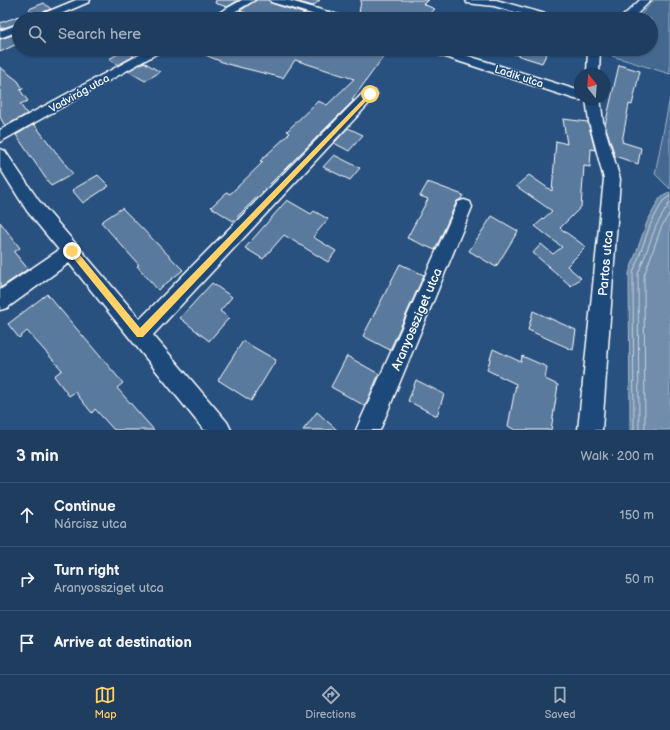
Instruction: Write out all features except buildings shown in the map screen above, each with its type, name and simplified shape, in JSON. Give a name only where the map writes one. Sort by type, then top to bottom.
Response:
[{"type":"street","points":[[56,12],[84,0]]},
{"type":"street","points":[[227,12],[250,0]]},
{"type":"street","points":[[275,0],[317,12]]},
{"type":"street","points":[[633,12],[646,0]]},
{"type":"street","points":[[469,1],[496,12]]},
{"type":"street","points":[[469,1],[495,3],[527,12]]},
{"type":"street","points":[[0,35],[12,30]]},
{"type":"street","name":"Vadvirág utca","points":[[0,138],[146,56]]},
{"type":"street","name":"Ladik utca","points":[[456,56],[574,94]]},
{"type":"street","points":[[592,56],[593,68]]},
{"type":"street","points":[[140,334],[370,94]]},
{"type":"street","name":"Partos utca","points":[[590,104],[612,179],[590,430]]},
{"type":"street","points":[[0,155],[33,206],[140,334],[214,428]]},
{"type":"street","name":"Aranyossziget utca","points":[[368,430],[464,208]]},
{"type":"street","points":[[0,301],[72,251]]},
{"type":"shaded area","points":[[654,0],[670,0],[670,74],[612,56],[658,56],[658,12],[643,12]]},
{"type":"shaded area","points":[[670,98],[670,189],[655,174]]},
{"type":"water","points":[[670,192],[670,430],[630,430],[629,273],[647,222],[660,198]]},
{"type":"route","points":[[72,251],[140,334],[370,94]]}]
